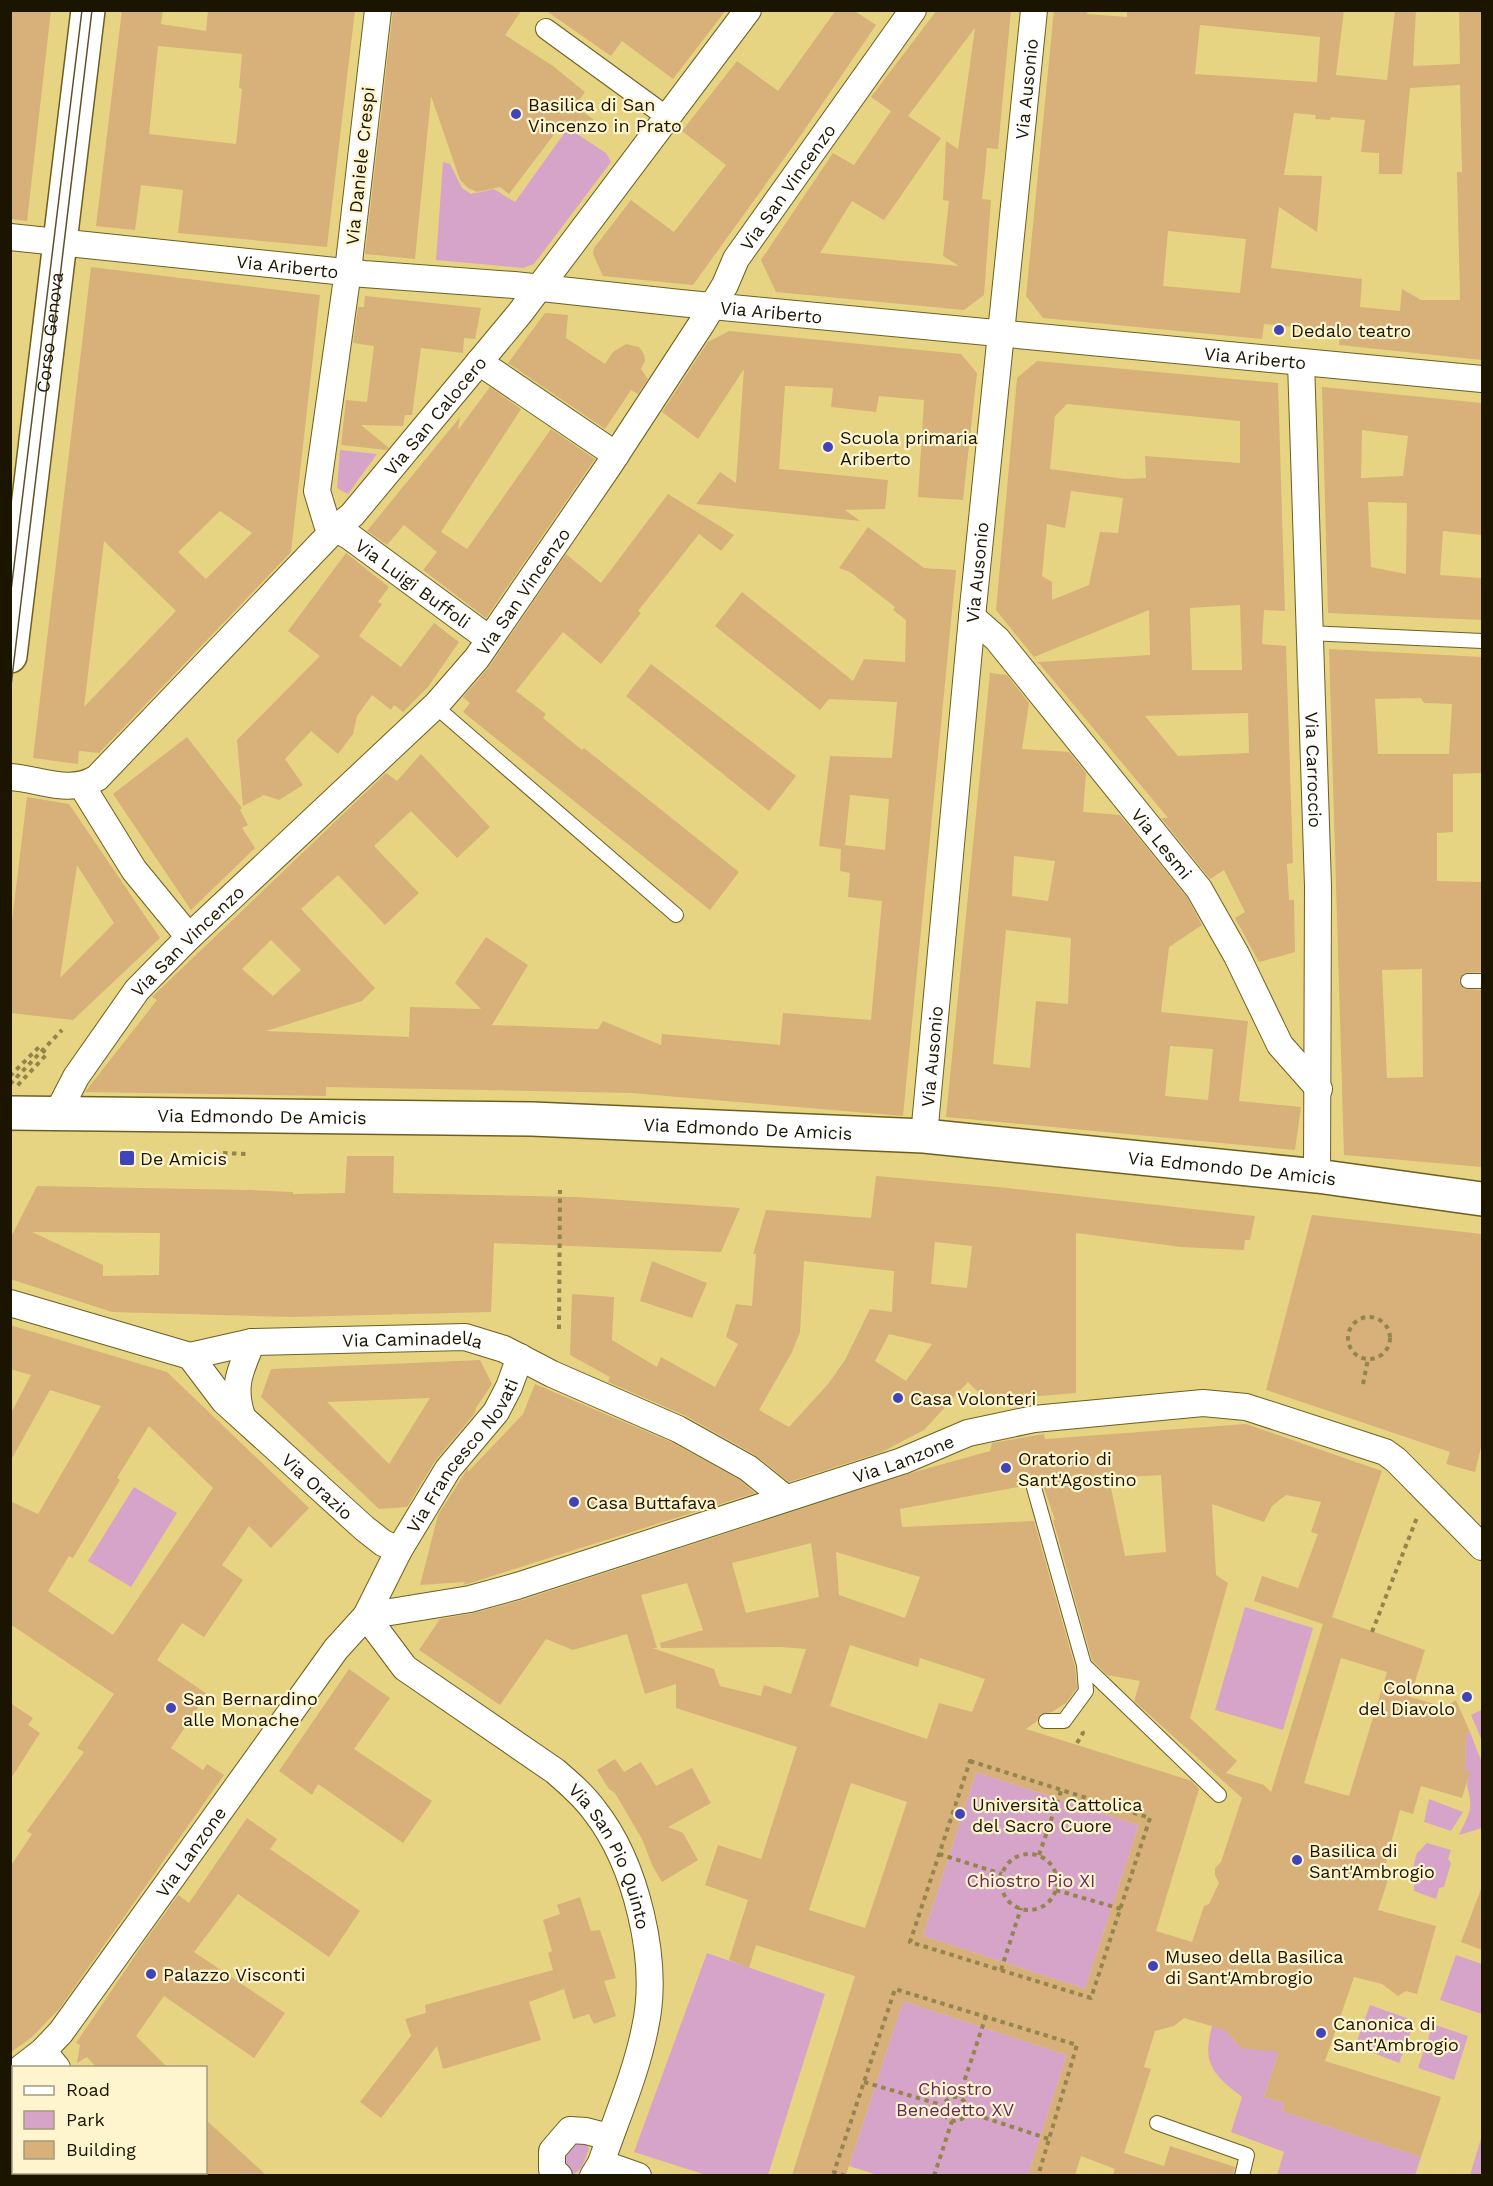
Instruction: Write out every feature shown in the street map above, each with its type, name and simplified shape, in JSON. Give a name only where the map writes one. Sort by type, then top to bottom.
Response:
[{"type":"street","name":"Corso Genova","points":[[10,657],[88,10]]},
{"type":"street","name":"Via Daniele Crespi","points":[[336,528],[327,524],[317,491],[348,271],[378,10]]},
{"type":"street","name":"Via San Calocero","points":[[82,786],[97,778],[336,528],[352,515],[479,362],[748,10]]},
{"type":"street","name":"Via San Vincenzo","points":[[58,1112],[76,1077],[137,990],[189,937],[435,706],[477,658],[616,455],[714,305],[736,259],[913,10]]},
{"type":"street","name":"Via Ausonio","points":[[924,1136],[972,616],[1003,332],[1034,10]]},
{"type":"street","points":[[546,29],[667,117]]},
{"type":"street","name":"Via Ariberto","points":[[10,237],[1482,379]]},
{"type":"street","points":[[479,362],[616,455]]},
{"type":"street","name":"Via Carroccio","points":[[1301,362],[1317,886],[1319,1089],[1317,1176]]},
{"type":"street","name":"Via Luigi Buffoli","points":[[336,528],[489,639]]},
{"type":"street","name":"Via Lesmi","points":[[972,616],[997,639],[1178,860],[1211,909],[1280,1045],[1319,1089]]},
{"type":"street","points":[[10,777],[82,786],[134,870],[189,937]]},
{"type":"street","name":"Via Edmondo De Amicis","points":[[10,1113],[532,1119],[924,1136],[1317,1176],[1482,1199]]},
{"type":"street","name":"Via Caminadella","points":[[10,1303],[190,1356],[252,1342],[465,1337],[485,1341],[678,1429],[748,1468],[784,1497]]},
{"type":"street","points":[[242,1416],[236,1399],[236,1386],[252,1342]]},
{"type":"street","name":"Via Orazio","points":[[190,1356],[224,1401],[364,1527],[383,1542],[399,1550]]},
{"type":"street","name":"Via Francesco Novati","points":[[366,1616],[399,1550],[448,1468],[496,1412],[510,1387],[520,1358]]},
{"type":"street","name":"Via Lanzone","points":[[25,2066],[50,2059],[61,2032],[336,1649],[366,1616],[470,1599],[518,1586],[784,1497],[902,1461],[968,1433],[1020,1430],[1203,1403],[1246,1407],[1389,1456],[1482,1547]]},
{"type":"street","name":"Via San Pio Quinto","points":[[366,1616],[406,1669],[568,1782],[595,1810],[625,1863],[647,1945],[646,2027],[597,2169]]},
{"type":"street","points":[[559,2175],[552,2169],[552,2151],[570,2130],[586,2130],[609,2137]]},
{"type":"street","points":[[597,2169],[638,2175]]},
{"type":"lane","points":[[1308,633],[1482,641]]},
{"type":"lane","points":[[435,706],[676,915]]},
{"type":"lane","points":[[1468,981],[1482,981]]},
{"type":"lane","points":[[1033,1484],[1084,1665],[1086,1691],[1064,1721],[1046,1721]]},
{"type":"lane","points":[[1084,1665],[1219,1795]]},
{"type":"lane","points":[[1157,2123],[1247,2156],[1242,2175]]},
{"type":"path","points":[[10,1084],[62,1030]]},
{"type":"path","points":[[10,1076],[39,1047],[47,1054],[10,1093]]},
{"type":"path","points":[[223,1154],[246,1154]]},
{"type":"path","points":[[560,1190],[560,1329]]},
{"type":"path","points":[[1370,1316],[1387,1325],[1391,1338],[1386,1350],[1375,1358],[1368,1359],[1354,1353],[1347,1340],[1348,1333],[1356,1320],[1370,1316]]},
{"type":"path","points":[[1363,1384],[1368,1359]]},
{"type":"path","points":[[1372,1632],[1420,1511]]},
{"type":"path","points":[[970,1761],[1061,1791],[1150,1818],[1091,1998],[910,1942],[970,1761]]},
{"type":"path","points":[[1038,1855],[1061,1791]]},
{"type":"path","points":[[939,1854],[1002,1874]]},
{"type":"path","points":[[1020,1855],[1038,1855],[1052,1865],[1057,1881],[1056,1890],[1046,1904],[1038,1908],[1021,1908],[1007,1899],[1001,1882],[1002,1874],[1006,1865],[1020,1855]]},
{"type":"path","points":[[1056,1890],[1121,1909]]},
{"type":"path","points":[[1001,1970],[1021,1908]]},
{"type":"path","points":[[844,2175],[834,2172],[895,1989],[1077,2045],[1038,2175]]},
{"type":"path","points":[[959,2097],[986,2016]]},
{"type":"path","points":[[864,2082],[942,2105]]},
{"type":"path","points":[[959,2097],[965,2101],[967,2112],[963,2118],[952,2121],[943,2113],[942,2105],[947,2099],[959,2097]]},
{"type":"path","points":[[967,2112],[1049,2139]]},
{"type":"path","points":[[934,2175],[952,2121]]},
{"type":"green space","points":[[568,128],[606,153],[611,162],[534,264],[523,268],[436,260],[443,162],[450,164],[462,188],[471,194],[494,189],[515,202]]},
{"type":"green space","points":[[340,450],[377,454],[348,494],[337,488]]},
{"type":"green space","points":[[134,1487],[177,1513],[131,1587],[88,1561]]},
{"type":"green space","points":[[1245,1607],[1313,1628],[1283,1730],[1215,1710]]},
{"type":"green space","points":[[1481,1710],[1482,1714],[1482,1741],[1471,1715]]},
{"type":"green space","points":[[1470,1732],[1482,1763],[1482,1828],[1459,1835],[1470,1805],[1467,1785],[1469,1772],[1465,1770],[1466,1735]]},
{"type":"green space","name":"Chiostro Pio XI","points":[[976,1772],[1139,1825],[1085,1989],[923,1936]]},
{"type":"green space","points":[[1429,1799],[1463,1812],[1451,1831],[1424,1822]]},
{"type":"green space","points":[[1427,1843],[1451,1850],[1448,1859],[1451,1863],[1444,1887],[1439,1888],[1436,1899],[1414,1891],[1414,1885],[1409,1881],[1417,1853]]},
{"type":"green space","points":[[707,1953],[825,1994],[768,2175],[706,2175],[634,2152]]},
{"type":"green space","points":[[1456,1955],[1482,1964],[1482,2014],[1440,2000]]},
{"type":"green space","name":"Chiostro Benedetto XV","points":[[903,2001],[1067,2055],[1028,2175],[878,2175],[849,2166]]},
{"type":"green space","points":[[1370,2005],[1415,2021],[1399,2063],[1355,2046]]},
{"type":"green space","points":[[1216,2012],[1240,2046],[1254,2049],[1281,2046],[1264,2097],[1285,2103],[1282,2111],[1421,2157],[1415,2175],[1277,2175],[1284,2152],[1231,2132],[1242,2097],[1220,2078],[1210,2060],[1209,2040]]},
{"type":"green space","points":[[1433,2024],[1468,2036],[1454,2080],[1418,2068]]},
{"type":"green space","points":[[1482,2135],[1482,2175],[1470,2175]]},
{"type":"green space","points":[[569,2141],[584,2141],[589,2149],[578,2171],[565,2175],[560,2156]]},
{"type":"building","points":[[10,10],[51,10],[27,221],[10,219]]},
{"type":"building","points":[[122,10],[163,10],[161,24],[206,31],[208,10],[355,10],[327,247],[178,233],[183,190],[141,185],[135,230],[96,226]],"holes":[[[158,46],[242,54],[239,88],[242,89],[236,144],[149,134]]]},
{"type":"building","points":[[393,10],[522,10],[505,35],[553,66],[585,92],[575,106],[593,119],[595,133],[581,133],[565,120],[509,194],[500,187],[477,192],[468,188],[460,180],[431,96],[415,259],[365,254]]},
{"type":"building","points":[[545,10],[726,10],[673,79],[622,41],[611,56]]},
{"type":"building","points":[[836,10],[853,10],[876,25],[801,135],[693,285],[603,276],[593,254],[594,248],[631,200],[674,232],[726,165],[682,131],[737,61],[778,91]]},
{"type":"building","points":[[937,10],[1011,10],[998,149],[987,148],[982,199],[991,200],[984,295],[964,310],[776,292],[761,260],[833,153],[854,165],[891,111],[871,97]],"holes":[[[975,28],[958,149],[946,141],[943,200],[949,201],[943,256],[959,266],[820,253],[852,201],[884,220],[941,138],[908,116]]]},
{"type":"building","points":[[1054,10],[1088,10],[1087,14],[1127,17],[1127,10],[1344,10],[1336,75],[1387,80],[1395,10],[1416,10],[1413,66],[1460,64],[1459,10],[1482,10],[1482,360],[1339,345],[1340,331],[1264,324],[1262,339],[1043,318],[1026,296]],"holes":[[[1200,25],[1320,37],[1317,82],[1195,74]],[[1460,85],[1462,172],[1457,172],[1460,300],[1421,300],[1402,289],[1400,311],[1360,307],[1362,279],[1271,268],[1279,207],[1317,232],[1322,176],[1284,175],[1294,113],[1316,115],[1315,119],[1330,120],[1331,117],[1365,120],[1361,152],[1379,153],[1379,174],[1402,174],[1410,88]],[[1168,231],[1246,239],[1240,293],[1163,286]]]},
{"type":"building","points":[[91,267],[320,295],[291,552],[99,753],[79,751],[78,764],[33,758]],"holes":[[[220,511],[252,533],[206,579],[178,552]],[[104,541],[176,611],[84,707]]]},
{"type":"building","points":[[365,296],[481,308],[475,339],[464,338],[463,353],[421,348],[412,415],[405,415],[403,426],[361,425],[389,448],[386,450],[341,445],[346,400],[367,402],[374,346],[353,343],[358,307],[364,307]]},
{"type":"building","points":[[545,313],[568,315],[566,338],[605,364],[613,352],[626,344],[639,347],[644,354],[645,361],[641,369],[648,379],[638,394],[631,390],[605,429],[508,363]]},
{"type":"building","name":"Scuola primaria Ariberto","points":[[729,331],[961,354],[977,373],[963,500],[918,497],[924,400],[879,396],[876,412],[831,407],[833,388],[785,386],[779,469],[888,480],[885,509],[845,510],[860,521],[696,504],[720,472],[736,483],[744,369],[698,439],[662,412],[708,342]]},
{"type":"building","points":[[1037,361],[1278,383],[1285,611],[1264,610],[1262,644],[1286,646],[1293,863],[1287,864],[1289,900],[1294,900],[1295,952],[1259,962],[1235,918],[1245,912],[1224,870],[1210,879],[1161,818],[1168,818],[1038,662],[1150,655],[1149,610],[1034,657],[996,610],[1017,378]],"holes":[[[1067,404],[1240,421],[1240,463],[1145,456],[1146,478],[1125,479],[1050,469],[1055,416]],[[1071,491],[1123,498],[1118,533],[1100,532],[1089,585],[1052,600],[1052,582],[1042,576],[1047,524],[1065,528]],[[1240,605],[1242,670],[1192,670],[1190,608]],[[1248,713],[1249,753],[1178,756],[1145,716]]]},
{"type":"building","points":[[490,387],[521,409],[441,532],[467,549],[551,429],[595,459],[486,618],[423,570],[437,552],[404,525],[387,545],[367,531],[460,417],[458,430]]},
{"type":"building","points":[[1322,387],[1482,403],[1482,535],[1443,531],[1440,575],[1482,578],[1482,620],[1328,613]],"holes":[[[1362,430],[1408,436],[1403,476],[1361,478]],[[1368,502],[1407,503],[1406,574],[1371,567]]]},
{"type":"building","points":[[668,494],[734,535],[721,551],[699,534],[638,611],[641,613],[601,664],[563,632],[516,691],[546,714],[543,718],[582,750],[584,748],[739,872],[710,910],[463,712],[470,703],[463,697],[489,667],[566,554],[601,583]]},
{"type":"building","points":[[868,527],[924,568],[956,570],[903,1116],[631,1093],[326,1087],[326,1096],[85,1092],[157,1000],[152,997],[386,773],[397,781],[421,754],[490,827],[457,858],[411,811],[374,846],[419,893],[385,925],[338,875],[301,909],[375,988],[362,1001],[266,1031],[409,1037],[410,1007],[481,1009],[455,983],[486,937],[528,965],[492,1025],[598,1029],[603,1021],[661,1045],[662,1034],[780,1045],[783,1013],[871,1020],[882,901],[848,897],[850,873],[840,871],[841,849],[819,846],[830,756],[892,758],[897,702],[829,699],[820,710],[715,626],[742,592],[853,681],[864,659],[905,662],[906,620],[893,610],[895,607],[850,572],[839,568]],"holes":[[[850,795],[889,799],[885,850],[845,845]],[[271,940],[301,970],[273,996],[242,969]]]},
{"type":"building","points":[[346,553],[389,587],[378,602],[382,604],[359,636],[401,667],[434,623],[459,642],[428,687],[403,712],[394,705],[391,710],[372,695],[357,716],[353,734],[338,754],[311,731],[285,759],[303,785],[279,800],[264,795],[243,806],[237,740],[320,656],[288,631]]},
{"type":"building","points":[[1329,649],[1482,657],[1481,773],[1453,774],[1453,832],[1437,833],[1437,881],[1482,882],[1482,972],[1464,973],[1459,980],[1464,989],[1482,990],[1482,1167],[1344,1155]],"holes":[[[1421,698],[1424,703],[1452,704],[1449,754],[1378,754],[1375,699]],[[1422,969],[1423,1077],[1387,1078],[1382,970]]]},
{"type":"building","points":[[651,664],[796,776],[769,811],[626,696]]},
{"type":"building","points":[[990,673],[1007,675],[1029,703],[1022,749],[1069,752],[1086,773],[1083,812],[1120,815],[1187,897],[1202,925],[1169,947],[1161,1012],[1248,1021],[1239,1101],[1301,1107],[1295,1150],[946,1117]],"holes":[[[1014,856],[1055,861],[1048,901],[1012,896]],[[1006,930],[1071,938],[1068,1004],[1036,1001],[1030,1068],[993,1064]],[[1170,1046],[1213,1049],[1208,1100],[1165,1096]]]},
{"type":"building","points":[[187,737],[242,808],[240,810],[248,825],[242,828],[255,848],[191,910],[113,794]]},
{"type":"building","points":[[27,797],[69,804],[160,938],[73,1020],[10,1013],[10,937]],"holes":[[[77,865],[114,923],[60,978]]]},
{"type":"building","points":[[347,1156],[394,1156],[393,1193],[576,1197],[740,1208],[721,1252],[494,1243],[491,1312],[292,1317],[112,1312],[10,1279],[10,1239],[37,1186],[250,1190],[293,1192],[293,1194],[345,1193]],"holes":[[[32,1232],[160,1233],[159,1275],[103,1276],[103,1265]]]},
{"type":"building","points":[[876,1176],[1008,1188],[1255,1216],[1250,1240],[1245,1240],[1244,1250],[1181,1247],[1076,1233],[1076,1393],[1040,1396],[980,1394],[968,1382],[924,1430],[882,1452],[789,1482],[755,1455],[684,1415],[608,1382],[610,1377],[570,1355],[572,1294],[614,1297],[612,1340],[657,1367],[661,1357],[715,1387],[738,1344],[726,1337],[736,1304],[752,1306],[756,1254],[753,1254],[766,1210],[871,1218]],"holes":[[[935,1242],[972,1246],[967,1288],[931,1284]],[[804,1261],[894,1271],[892,1312],[870,1309],[845,1360],[828,1384],[789,1427],[759,1410],[792,1352],[800,1332]],[[889,1334],[932,1344],[906,1381],[875,1361]]]},
{"type":"building","points":[[1312,1215],[1482,1234],[1482,1443],[1475,1472],[1446,1464],[1450,1452],[1266,1390]]},
{"type":"building","points":[[652,1261],[707,1283],[692,1318],[640,1301]]},
{"type":"building","points":[[10,1325],[167,1372],[309,1508],[271,1548],[249,1526],[222,1565],[243,1580],[204,1637],[182,1623],[157,1660],[207,1694],[171,1748],[203,1770],[207,1764],[224,1775],[59,2009],[32,2037],[10,2053],[10,1867],[32,1834],[27,1831],[84,1752],[77,1748],[114,1694],[10,1624],[10,1501],[38,1514],[101,1406],[50,1390],[10,1462],[10,1415],[31,1375],[10,1369]],"holes":[[[149,1426],[213,1488],[113,1635],[48,1591],[69,1556],[73,1558],[120,1480],[117,1478]]]},
{"type":"building","points":[[480,1360],[492,1384],[475,1413],[435,1461],[407,1507],[379,1509],[261,1397],[271,1369]],"holes":[[[430,1398],[389,1464],[327,1402]]]},
{"type":"building","points":[[535,1384],[671,1442],[740,1480],[755,1493],[467,1584],[463,1585],[465,1582],[420,1585],[438,1515],[468,1468],[468,1472],[523,1414]]},
{"type":"building","points":[[1246,1424],[1382,1471],[1332,1617],[1425,1650],[1410,1697],[1445,1707],[1456,1700],[1470,1732],[1466,1735],[1465,1770],[1470,1772],[1462,1798],[1421,1786],[1413,1814],[1400,1810],[1382,1876],[1389,1877],[1378,1910],[1436,1926],[1417,1994],[1406,1991],[1398,1996],[1382,1984],[1354,1977],[1325,2061],[1441,2097],[1421,2157],[1282,2111],[1285,2103],[1264,2097],[1279,2052],[1241,2048],[1225,2030],[1184,2018],[1174,2026],[1155,2031],[1144,2067],[1151,2069],[1124,2153],[1164,2166],[1170,2146],[1235,2167],[1233,2175],[1113,2175],[1115,2169],[1081,2156],[1075,2175],[1028,2175],[1067,2055],[903,2001],[846,2175],[792,2175],[855,1976],[756,1945],[749,1968],[729,1960],[748,1900],[705,1885],[718,1845],[761,1859],[797,1747],[676,1708],[676,1684],[645,1694],[627,1634],[573,1650],[546,1639],[500,1705],[419,1650],[440,1619],[474,1613],[522,1600],[911,1473],[990,1451],[992,1443],[1044,1434],[1045,1439]],"holes":[[[1035,1475],[1042,1482],[1055,1520],[1053,1520],[1092,1660],[1107,1675],[1140,1681],[1134,1701],[1242,1798],[1221,1862],[1215,1868],[1215,1875],[1219,1883],[1209,1904],[1204,1906],[1192,1942],[1156,1931],[1199,1789],[1192,1781],[1026,1729],[1037,1721],[1041,1714],[1052,1712],[1066,1703],[1077,1688],[1075,1667],[1034,1521],[902,1527],[900,1509],[1024,1486],[1027,1477]],[[1161,1475],[1166,1552],[1125,1556],[1109,1478]],[[1286,1495],[1321,1502],[1311,1532],[1318,1534],[1298,1588],[1262,1576],[1254,1601],[1323,1624],[1271,1792],[1264,1785],[1226,1773],[1237,1761],[1190,1718],[1228,1583],[1216,1575],[1212,1504],[1264,1522],[1272,1506]],[[811,1543],[819,1597],[746,1613],[732,1563]],[[836,1552],[920,1577],[905,1618],[839,1595]],[[687,1583],[703,1630],[660,1643],[661,1648],[781,1647],[806,1649],[791,1694],[764,1685],[761,1696],[720,1686],[714,1669],[652,1648],[657,1648],[641,1595]],[[850,1645],[918,1667],[920,1658],[985,1679],[972,1712],[939,1703],[927,1739],[830,1706]],[[1341,1658],[1387,1672],[1349,1796],[1304,1783]],[[976,1772],[1139,1825],[1085,1989],[923,1936]],[[851,1783],[907,1802],[865,1928],[809,1910]]]},
{"type":"building","points":[[349,1669],[390,1698],[354,1749],[432,1801],[403,1843],[318,1784],[312,1795],[279,1771]]},
{"type":"building","points":[[10,1703],[33,1718],[28,1725],[40,1733],[10,1780]]},
{"type":"building","points":[[615,1759],[624,1772],[641,1762],[656,1786],[692,1768],[711,1803],[668,1827],[683,1833],[698,1860],[662,1882],[653,1867],[642,1839],[615,1793],[609,1789],[597,1770]]},
{"type":"building","points":[[247,1818],[277,1839],[270,1849],[360,1911],[329,1957],[238,1894],[194,1952],[285,2013],[254,2058],[164,1996],[136,2036],[166,2066],[95,2066],[87,2057],[77,2063],[80,2045],[76,2043],[145,1941],[178,1895],[189,1903]]},
{"type":"building","points":[[1482,1889],[1482,1950],[1461,1942]]},
{"type":"building","points":[[580,1897],[591,1931],[600,1930],[616,1978],[604,1981],[616,2016],[594,2024],[589,2014],[573,2019],[564,1989],[529,2002],[541,2040],[443,2069],[437,2046],[381,2118],[360,2102],[411,2036],[405,2019],[426,2013],[425,2005],[553,1970],[548,1953],[552,1951],[543,1920],[560,1914],[557,1905]]},
{"type":"building","points":[[207,2121],[266,2175],[206,2175]]},
{"type":"tram line","points":[[10,599],[82,10]]},
{"type":"tram line","points":[[10,694],[92,10]]},
{"type":"place","name":"Basilica di San Vincenzo in Prato","points":[[516,114]]},
{"type":"place","name":"Dedalo teatro","points":[[1279,330]]},
{"type":"place","name":"Scuola primaria Ariberto","points":[[828,447]]},
{"type":"place","name":"De Amicis","points":[[127,1158]]},
{"type":"place","name":"Casa Volonteri","points":[[898,1398]]},
{"type":"place","name":"Oratorio di Sant'Agostino","points":[[1006,1468]]},
{"type":"place","name":"Casa Buttafava","points":[[574,1502]]},
{"type":"place","name":"Colonna del Diavolo","points":[[1467,1697]]},
{"type":"place","name":"San Bernardino alle Monache","points":[[171,1708]]},
{"type":"place","name":"Università Cattolica del Sacro Cuore","points":[[960,1814]]},
{"type":"place","name":"Basilica di Sant'Ambrogio","points":[[1297,1860]]},
{"type":"place","name":"Museo della Basilica di Sant'Ambrogio","points":[[1153,1966]]},
{"type":"place","name":"Palazzo Visconti","points":[[151,1974]]},
{"type":"place","name":"Canonica di Sant'Ambrogio","points":[[1321,2033]]}]
